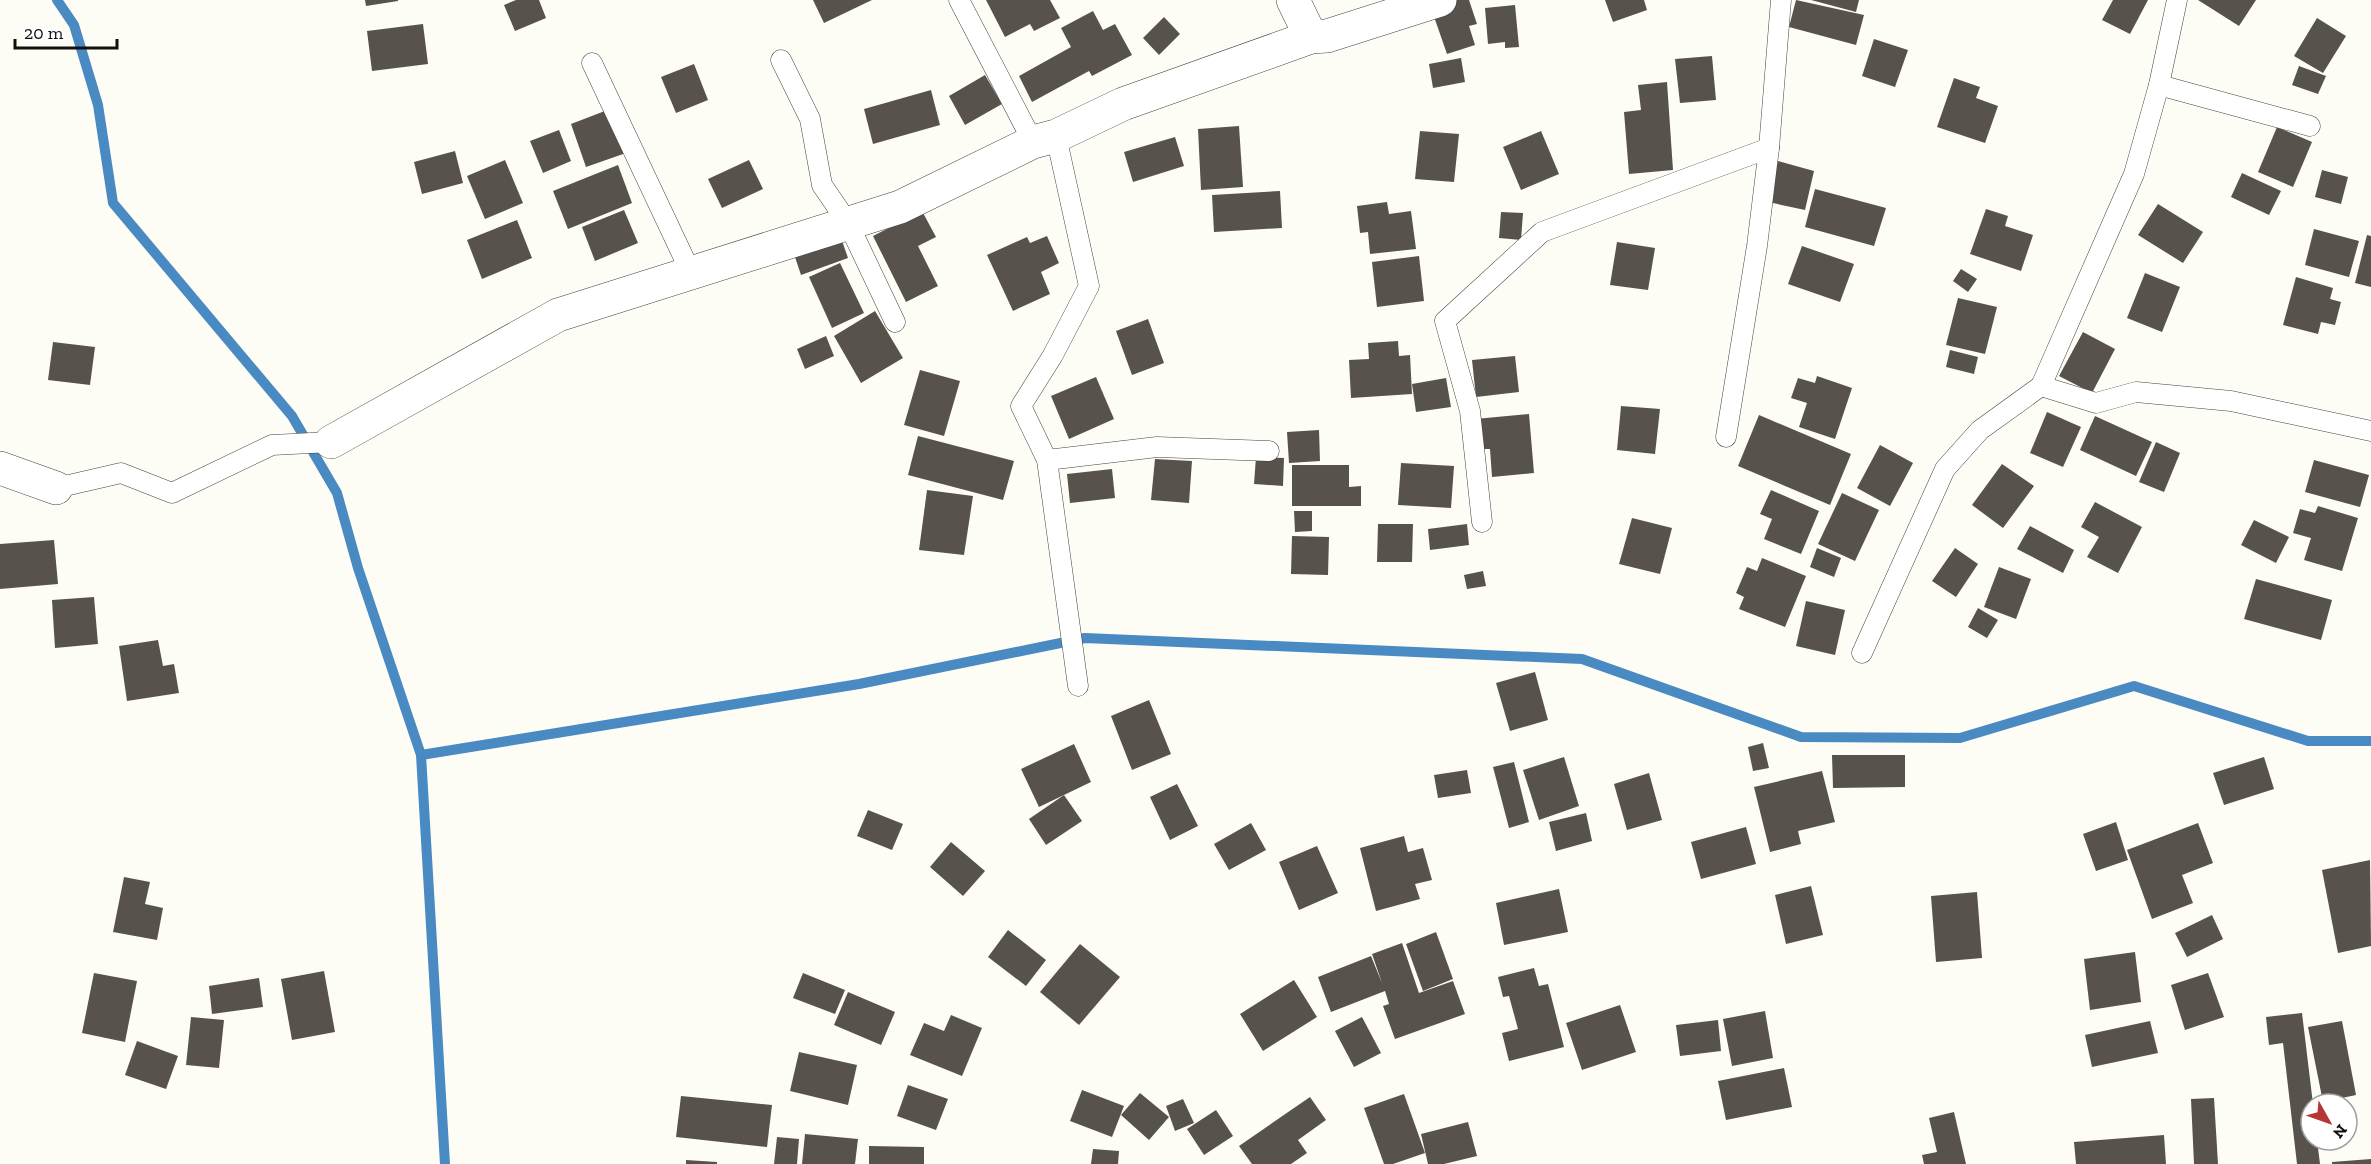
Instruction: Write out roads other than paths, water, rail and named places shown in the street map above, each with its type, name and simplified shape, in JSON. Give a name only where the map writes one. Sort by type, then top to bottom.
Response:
[{"type":"street","points":[[1293,0],[1311,37]]},
{"type":"street","points":[[331,442],[558,315],[900,207],[1123,104],[1311,37],[1327,36],[1440,0]]},
{"type":"street","points":[[0,468],[56,488]]},
{"type":"lane","points":[[959,0],[1044,139],[1089,286],[1053,355],[1021,406],[1047,460],[1078,686]]},
{"type":"lane","points":[[1726,437],[1757,246],[1769,148],[1781,0]]},
{"type":"lane","points":[[1862,652],[1945,470],[1980,430],[2041,386],[2134,174],[2159,85],[2177,0]]},
{"type":"lane","points":[[781,60],[810,119],[822,185],[848,224],[895,322]]},
{"type":"lane","points":[[592,63],[691,273]]},
{"type":"lane","points":[[2159,85],[2310,126]]},
{"type":"lane","points":[[1482,522],[1470,411],[1444,321],[1542,232],[1769,148]]},
{"type":"lane","points":[[2041,386],[2096,403],[2136,392],[2231,401],[2371,431]]},
{"type":"lane","points":[[56,488],[121,473],[172,493],[272,445],[331,442]]},
{"type":"lane","points":[[1047,460],[1157,447],[1269,451]]},
{"type":"waterway","points":[[57,0],[74,25],[98,105],[113,203],[292,416],[337,493],[358,568],[421,755],[445,1164]]},
{"type":"waterway","points":[[421,755],[859,684],[1085,638],[1582,659],[1801,737],[1960,738],[2134,686],[2308,741],[2371,741]]}]
